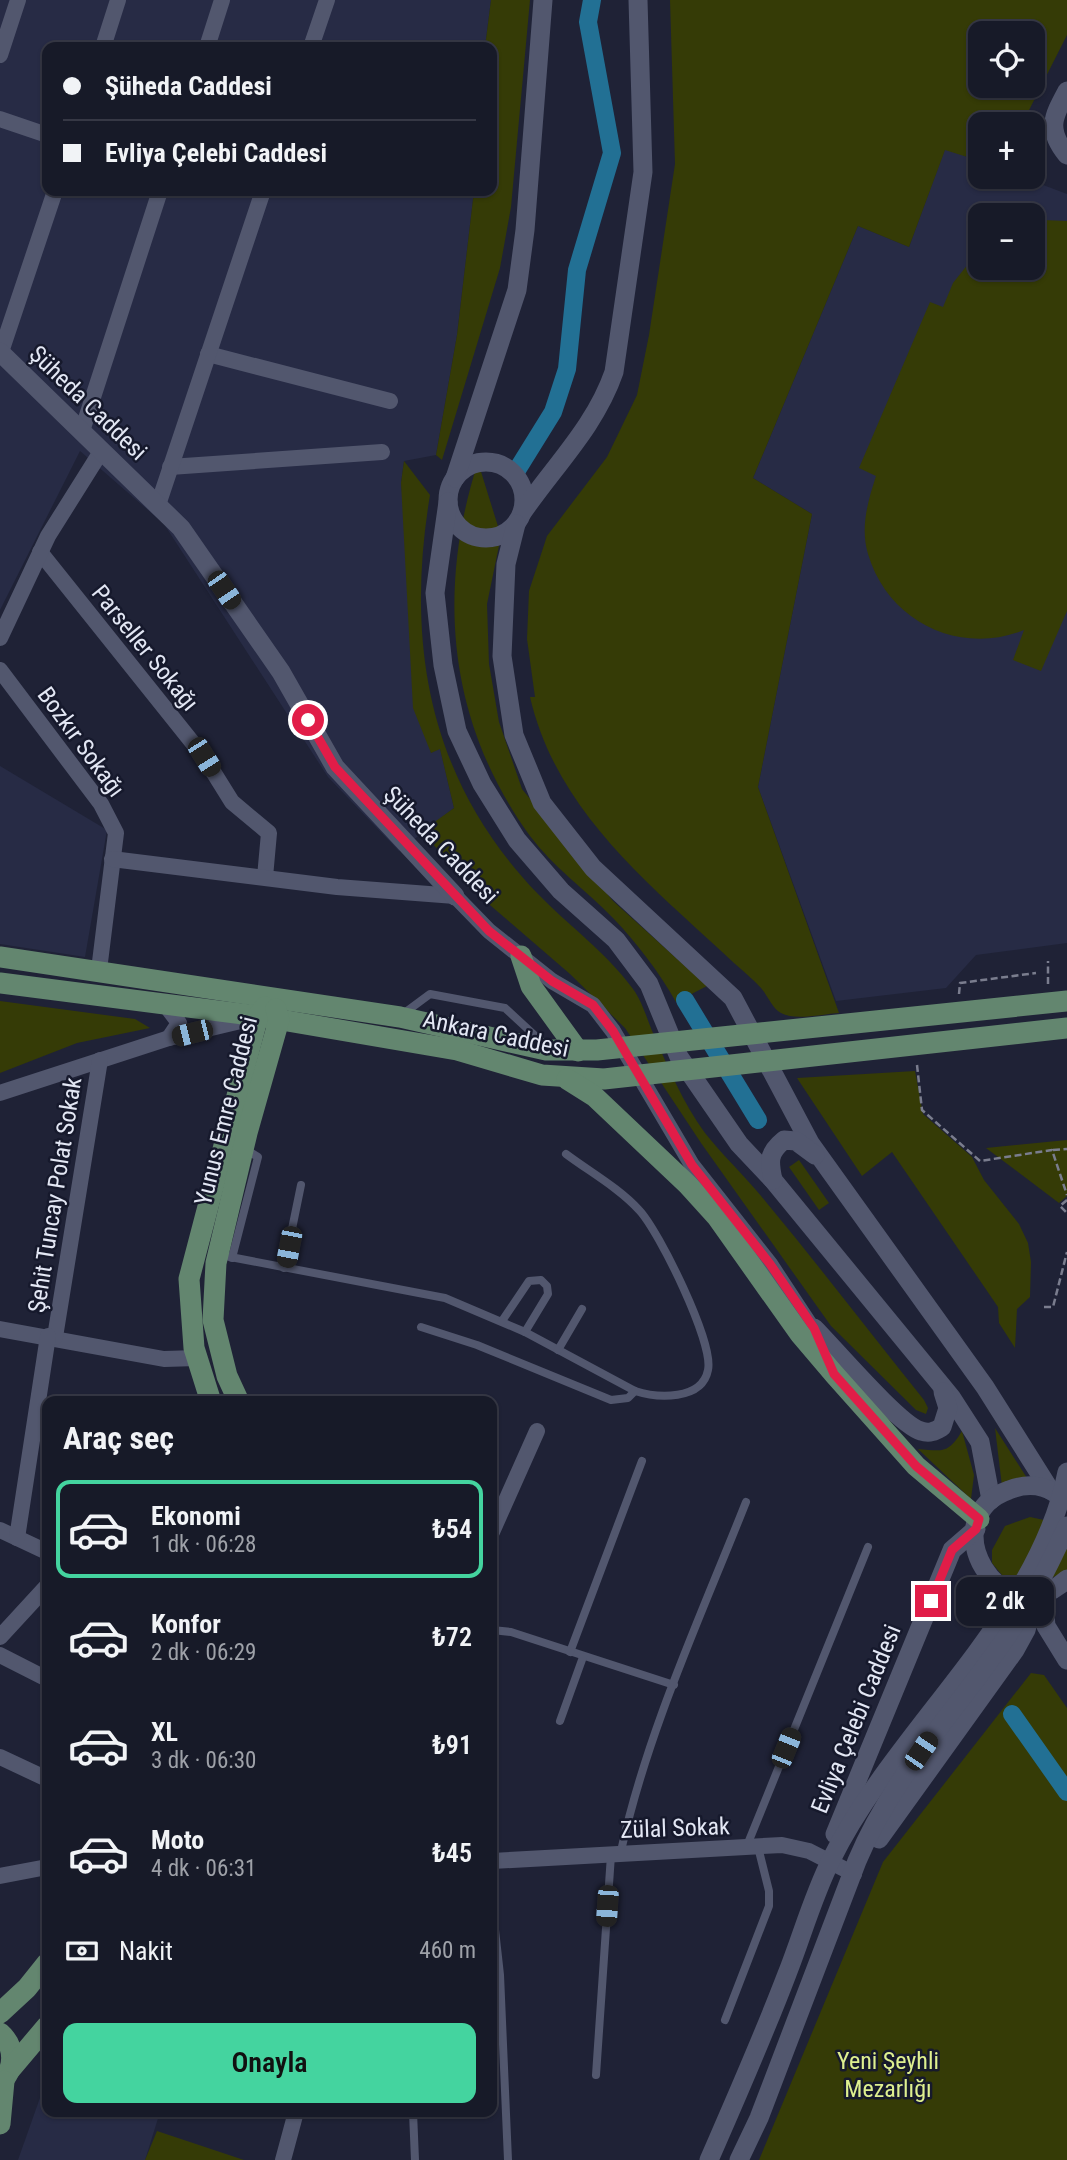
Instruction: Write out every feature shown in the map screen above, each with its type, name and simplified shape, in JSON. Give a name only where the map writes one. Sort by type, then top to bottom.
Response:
[{"type":"main road","points":[[521,956],[531,986],[588,1051]]},
{"type":"main road","name":"Ankara Caddesi","points":[[0,957],[400,1017],[551,1050],[588,1051],[829,1027],[958,1004],[1067,1001]]},
{"type":"main road","name":"Ankara Caddesi","points":[[0,983],[167,1007],[269,1018],[457,1050],[520,1070],[604,1079],[1067,1028]]},
{"type":"main road","name":"Yunus Emre Caddesi","points":[[236,1396],[227,1376],[213,1320],[272,997]]},
{"type":"main road","name":"Yunus Emre Caddesi","points":[[209,1396],[190,1328],[189,1279],[269,1018]]},
{"type":"main road","points":[[566,1077],[594,1096],[688,1185],[716,1217],[800,1334],[834,1374],[916,1466],[977,1524]]},
{"type":"main road","points":[[0,2012],[27,1988],[42,1969]]},
{"type":"main road","points":[[4,2079],[42,2032]]},
{"type":"main road","points":[[0,2033],[12,2052],[4,2079],[0,2124]]},
{"type":"street","points":[[0,55],[18,0]]},
{"type":"street","points":[[105,42],[118,0]]},
{"type":"street","points":[[208,42],[222,0]]},
{"type":"street","points":[[313,42],[327,0]]},
{"type":"street","points":[[542,0],[525,230],[517,290],[448,502],[435,593],[443,664],[457,731],[482,784],[517,840],[561,891],[616,940],[649,985],[679,1057],[739,1144],[774,1180],[941,1384],[980,1442],[991,1500],[1019,1486],[1050,1490]]},
{"type":"street","points":[[448,502],[451,514],[468,534],[494,537],[506,533],[592,421],[605,398],[614,372],[643,172],[638,0]]},
{"type":"street","points":[[1067,91],[1052,118],[1055,137],[1067,155]]},
{"type":"street","points":[[0,119],[42,133]]},
{"type":"street","points":[[0,352],[53,196]]},
{"type":"street","points":[[82,431],[158,196]]},
{"type":"street","points":[[158,505],[261,196]]},
{"type":"street","name":"Şüheda Caddesi","points":[[0,352],[181,528],[281,672],[335,767],[489,931],[552,981],[593,1005],[610,1026],[692,1165],[770,1264],[814,1328],[834,1374]]},
{"type":"street","points":[[208,354],[390,401]]},
{"type":"street","points":[[0,638],[40,552],[102,450]]},
{"type":"street","points":[[170,467],[382,452]]},
{"type":"street","points":[[455,478],[475,464],[499,464],[518,479],[523,489],[519,518],[506,564],[502,656],[514,735],[542,803],[593,868],[733,998],[821,1160],[985,1387],[1050,1490],[1067,1502]]},
{"type":"street","name":"Parseller Sokağı","points":[[40,552],[204,757],[232,802],[268,833],[265,877]]},
{"type":"street","name":"Bozkır Sokağı","points":[[0,670],[101,804],[116,833],[99,970]]},
{"type":"street","points":[[113,859],[337,887],[455,896]]},
{"type":"street","points":[[167,1007],[179,1023],[170,1038]]},
{"type":"street","points":[[0,1093],[170,1038],[269,1018]]},
{"type":"street","name":"Şehit Tuncay Polat Sokak","points":[[17,1538],[100,1060]]},
{"type":"street","points":[[774,1180],[768,1161],[774,1148],[784,1140],[796,1141],[821,1160]]},
{"type":"street","points":[[814,1328],[892,1409],[919,1431],[932,1432],[942,1427],[947,1418],[948,1408],[941,1384]]},
{"type":"street","points":[[0,1329],[164,1359],[197,1359]]},
{"type":"street","points":[[497,1521],[537,1431]]},
{"type":"street","name":"Evliya Çelebi Caddesi","points":[[830,1861],[1010,1606],[1047,1539],[1067,1472]]},
{"type":"street","name":"Evliya Çelebi Caddesi","points":[[709,2160],[753,2062],[830,1861],[836,1830],[952,1550],[977,1524],[991,1500]]},
{"type":"street","points":[[977,1524],[974,1544],[978,1562],[988,1576],[1010,1591],[1040,1594],[1067,1579]]},
{"type":"street","name":"Evliya Çelebi Caddesi","points":[[738,2160],[759,2118],[872,1829],[927,1727],[1022,1612],[1067,1526]]},
{"type":"street","points":[[0,1530],[42,1550]]},
{"type":"street","points":[[0,1637],[42,1591]]},
{"type":"street","points":[[1040,1594],[1046,1626],[1067,1660]]},
{"type":"street","name":"Evliya Çelebi Caddesi","points":[[854,1874],[1015,1650],[1040,1594]]},
{"type":"street","points":[[0,1655],[42,1676]]},
{"type":"street","points":[[0,1757],[42,1777]]},
{"type":"street","name":"Zülal Sokak","points":[[497,1861],[616,1852],[752,1848],[782,1844],[830,1861],[854,1874]]},
{"type":"street","points":[[0,1876],[42,1868]]},
{"type":"street","points":[[283,2160],[295,2117]]},
{"type":"lane","points":[[400,1017],[430,994],[505,1008],[551,1050]]},
{"type":"lane","points":[[225,1256],[446,1298],[525,1332],[635,1391],[666,1397],[694,1388],[705,1380],[709,1368],[708,1353],[676,1271],[639,1210],[566,1154]]},
{"type":"lane","points":[[284,1268],[301,1185]]},
{"type":"lane","points":[[502,1321],[529,1282],[541,1280],[547,1286],[548,1294],[525,1332]]},
{"type":"lane","points":[[558,1350],[582,1309]]},
{"type":"lane","points":[[421,1327],[477,1345],[604,1398],[623,1400],[635,1391]]},
{"type":"lane","points":[[570,1652],[642,1461]]},
{"type":"lane","points":[[596,2075],[616,1852],[674,1685],[746,1503]]},
{"type":"lane","points":[[725,2020],[769,1906],[769,1891],[752,1848],[868,1547]]},
{"type":"lane","points":[[497,1631],[511,1632],[674,1685]]},
{"type":"lane","points":[[560,1721],[583,1657]]},
{"type":"lane","points":[[497,1948],[509,2160]]},
{"type":"lane","points":[[413,2117],[415,2160]]},
{"type":"path","points":[[1037,985],[1050,984],[1048,961]]},
{"type":"path","points":[[958,1004],[960,983],[1036,973]]},
{"type":"path","points":[[958,1004],[972,993]]},
{"type":"path","points":[[917,1065],[922,1110],[979,1161],[1067,1149]]},
{"type":"path","points":[[1052,1150],[1067,1198],[1060,1206],[1067,1213]]},
{"type":"path","points":[[1044,1307],[1053,1307],[1067,1252]]},
{"type":"shaded area","points":[[0,0],[491,0],[486,42],[42,42],[42,196],[473,196],[457,335],[436,455],[404,461],[401,483],[431,753],[440,748],[454,808],[399,851],[328,777],[164,524],[80,451],[0,610]]},
{"type":"shaded area","points":[[945,149],[968,157],[968,189],[1045,189],[1045,186],[1067,194],[1067,943],[976,955],[946,988],[836,1001],[758,787],[812,514],[753,478],[858,226],[909,247]]},
{"type":"shaded area","points":[[0,766],[107,830],[85,957],[0,944]]},
{"type":"shaded area","points":[[42,2092],[42,2117],[158,2117],[145,2160],[18,2160]]},
{"type":"green space","points":[[491,0],[530,0],[511,207],[500,268],[442,460],[436,455],[457,335],[473,196],[497,196],[497,42],[486,42]]},
{"type":"green space","points":[[670,0],[1067,0],[1067,35],[1045,79],[1045,21],[968,21],[968,98],[1035,98],[1028,112],[968,112],[968,157],[945,150],[909,247],[858,226],[753,478],[812,514],[758,787],[839,1013],[794,1017],[778,1011],[755,981],[640,875],[585,812],[562,777],[543,739],[530,697],[535,697],[527,639],[529,591],[547,536],[607,457],[637,395],[649,335],[675,164]]},
{"type":"green space","points":[[1045,220],[1067,221],[1067,611],[1041,671],[1013,660],[1024,630],[1000,637],[975,639],[930,627],[909,615],[892,598],[878,578],[868,554],[866,514],[876,476],[859,468],[930,302],[943,307],[953,283],[968,264],[968,280],[1045,280]]},
{"type":"green space","points":[[404,461],[430,495],[423,551],[421,605],[424,657],[434,708],[449,758],[472,805],[501,851],[538,894],[599,951],[633,989],[676,1084],[705,1133],[759,1193],[924,1400],[928,1408],[926,1414],[916,1410],[831,1326],[701,1143],[625,1028],[570,974],[469,887],[422,831],[454,808],[440,749],[431,753],[413,708],[401,483]]},
{"type":"green space","points":[[478,462],[501,536],[487,604],[489,664],[499,722],[522,789],[613,901],[707,986],[676,1002],[655,969],[622,928],[549,858],[530,836],[503,793],[481,748],[466,702],[454,608],[457,559],[465,511]]},
{"type":"green space","points":[[0,1001],[135,1019],[150,1028],[77,1043],[0,1073]]},
{"type":"green space","points":[[915,1071],[923,1114],[972,1157],[984,1180],[1019,1224],[1028,1243],[1031,1262],[1030,1297],[1017,1309],[1015,1348],[999,1323],[998,1307],[892,1152],[862,1176],[797,1078]]},
{"type":"green space","points":[[1067,1140],[1067,1196],[1059,1203],[986,1148]]},
{"type":"green space","points":[[799,1160],[829,1203],[819,1210],[789,1167]]},
{"type":"green space","points":[[995,1428],[1027,1478],[1002,1486]]},
{"type":"green space","points":[[962,1431],[974,1475],[971,1499],[918,1449],[949,1447]]},
{"type":"green space","points":[[1030,1517],[1044,1520],[1067,1543],[1067,1571],[1017,1593],[992,1563],[992,1550],[1005,1526]]},
{"type":"green space","name":"Yeni Şeyhli Mezarlığı","points":[[1031,1673],[1044,1675],[1067,1708],[1067,2160],[759,2160],[883,1862]]},
{"type":"green space","points":[[157,2131],[244,2160],[145,2160]]},
{"type":"waterway","points":[[517,470],[553,412],[567,369],[577,270],[612,153],[588,22],[592,0]]},
{"type":"waterway","points":[[685,1000],[758,1120]]},
{"type":"waterway","points":[[1012,1714],[1067,1792]]},
{"type":"route","points":[[308,720],[335,767],[489,931],[552,981],[593,1005],[613,1031],[692,1165],[770,1264],[814,1328],[834,1374],[916,1466],[979,1519],[976,1529],[952,1550],[931,1601]]}]
